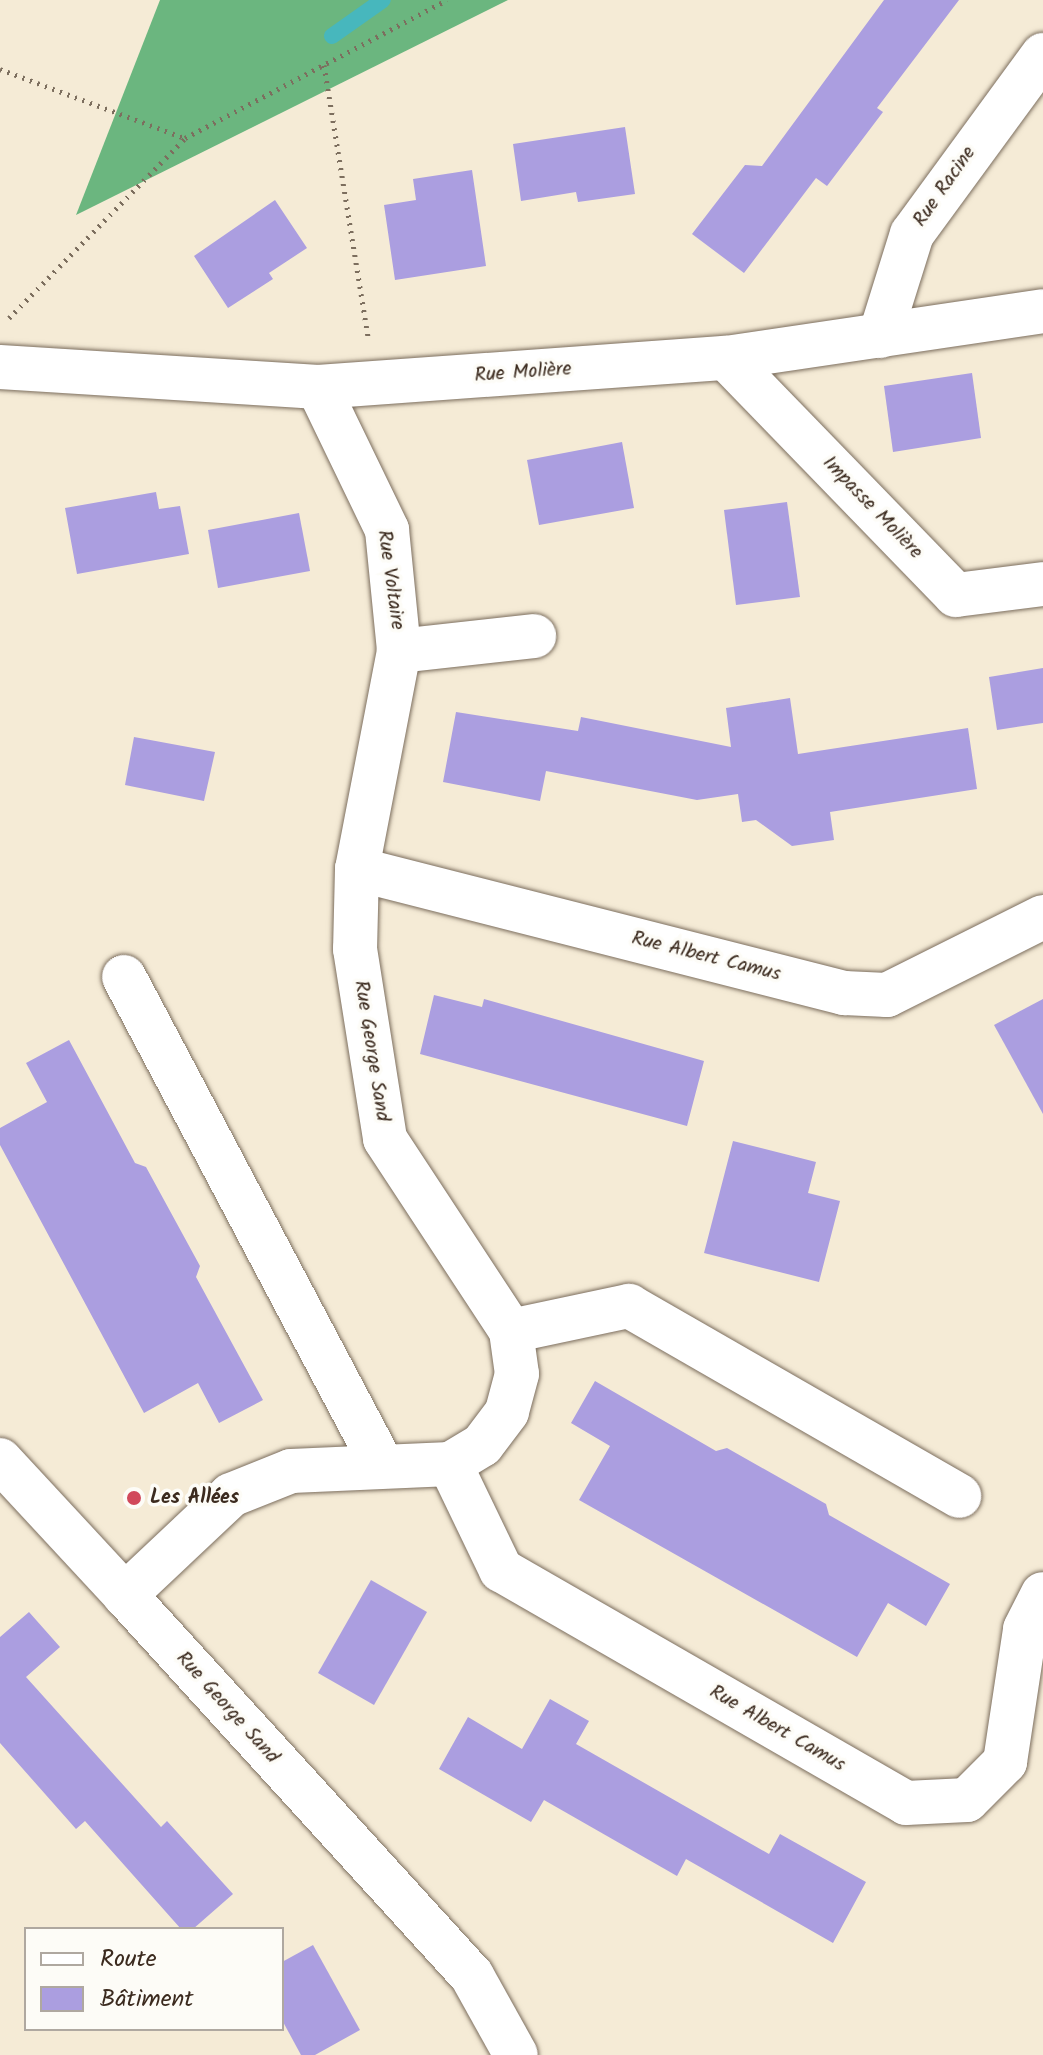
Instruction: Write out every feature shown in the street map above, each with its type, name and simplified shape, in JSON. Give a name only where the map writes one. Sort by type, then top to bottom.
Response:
[{"type":"street","name":"Rue Racine","points":[[880,336],[912,234],[1043,55]]},
{"type":"street","name":"Rue Molière","points":[[0,367],[318,387],[726,358],[1043,311]]},
{"type":"street","name":"Impasse Molière","points":[[726,358],[956,595],[1043,584]]},
{"type":"street","name":"Rue Voltaire","points":[[318,387],[387,530],[399,651],[534,636]]},
{"type":"street","name":"Rue George Sand","points":[[399,651],[357,869],[355,949],[385,1139],[511,1331],[517,1374],[507,1412],[482,1445],[450,1464]]},
{"type":"street","name":"Rue Albert Camus","points":[[357,869],[844,993],[887,995],[1043,917]]},
{"type":"street","points":[[124,977],[382,1465]]},
{"type":"street","points":[[511,1331],[629,1306],[959,1496]]},
{"type":"street","name":"Rue George Sand","points":[[0,1460],[472,1976],[516,2055]]},
{"type":"street","name":"Rue Albert Camus","points":[[450,1464],[501,1570],[906,1803],[967,1800],[1005,1762],[1025,1629],[1043,1594]]},
{"type":"street","points":[[125,1595],[231,1495],[291,1471],[450,1464]]},
{"type":"path","points":[[0,327],[185,138],[447,0]]},
{"type":"path","points":[[324,65],[375,383]]},
{"type":"path","points":[[0,69],[185,138]]},
{"type":"green space","points":[[160,0],[508,0],[76,215]]},
{"type":"building","points":[[884,0],[959,0],[877,108],[883,112],[827,186],[816,178],[744,273],[692,234],[745,165],[762,166]]},
{"type":"building","points":[[625,127],[635,194],[578,202],[576,192],[521,201],[513,144]]},
{"type":"building","points":[[472,170],[486,266],[395,280],[384,205],[416,200],[413,179]]},
{"type":"building","points":[[275,200],[307,248],[269,273],[273,279],[228,308],[194,256]]},
{"type":"building","points":[[972,373],[981,438],[893,452],[884,386]]},
{"type":"building","points":[[622,442],[634,508],[539,525],[527,460]]},
{"type":"building","points":[[156,492],[159,509],[180,506],[189,554],[77,574],[65,508]]},
{"type":"building","points":[[787,502],[800,597],[736,605],[724,510]]},
{"type":"building","points":[[299,513],[310,571],[218,588],[208,530]]},
{"type":"building","points":[[1043,668],[1043,723],[997,730],[989,677]]},
{"type":"building","points":[[790,698],[798,754],[968,728],[977,789],[830,812],[834,840],[792,846],[756,820],[742,822],[738,794],[697,800],[546,771],[540,801],[443,782],[456,712],[578,731],[581,717],[731,747],[726,708]]},
{"type":"building","points":[[134,737],[215,752],[204,801],[125,785]]},
{"type":"building","points":[[434,995],[482,1007],[484,999],[704,1061],[687,1126],[420,1054]]},
{"type":"building","points":[[1043,999],[1043,1114],[994,1025]]},
{"type":"building","points":[[69,1040],[135,1163],[146,1167],[200,1266],[196,1277],[263,1400],[219,1423],[198,1383],[144,1413],[0,1145],[0,1128],[47,1102],[26,1063]]},
{"type":"building","points":[[733,1141],[816,1162],[808,1193],[840,1201],[819,1282],[704,1253]]},
{"type":"building","points":[[595,1381],[716,1451],[727,1448],[826,1504],[829,1515],[950,1584],[926,1626],[888,1603],[857,1657],[579,1500],[610,1446],[571,1423]]},
{"type":"building","points":[[371,1580],[427,1612],[374,1705],[318,1673]]},
{"type":"building","points":[[29,1612],[60,1647],[26,1677],[161,1827],[167,1821],[233,1894],[195,1927],[179,1927],[85,1821],[76,1829],[0,1743],[0,1637]]},
{"type":"building","points":[[550,1699],[589,1721],[576,1744],[769,1854],[780,1834],[866,1882],[833,1943],[686,1859],[677,1876],[544,1800],[531,1822],[439,1769],[468,1717],[522,1749]]},
{"type":"building","points":[[313,1945],[360,2030],[315,2055],[301,2055],[284,2024],[284,1961]]},
{"type":"waterway","points":[[332,36],[383,0]]},
{"type":"place","name":"Les Allées","points":[[134,1498]]}]
